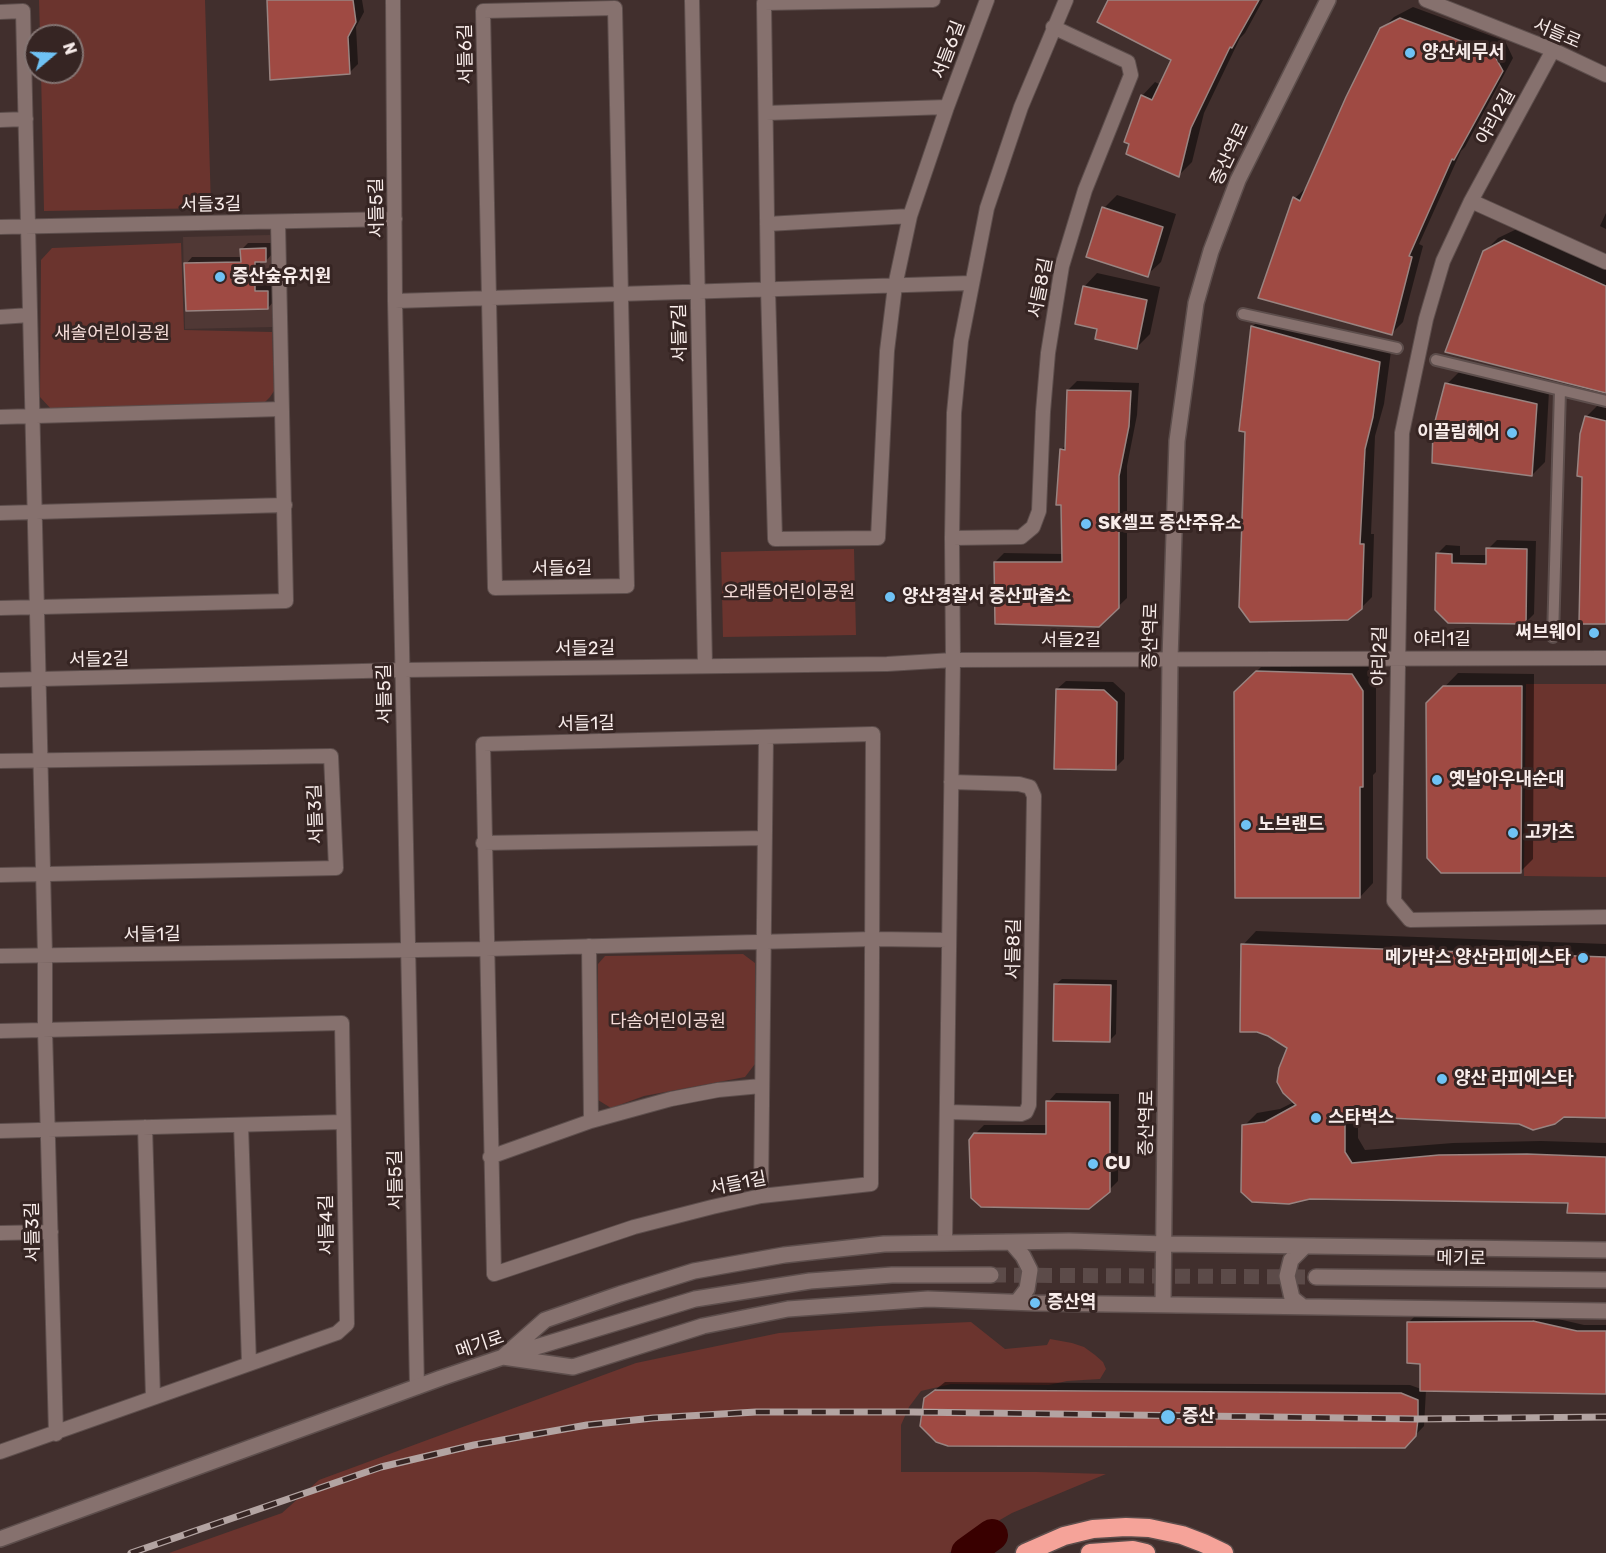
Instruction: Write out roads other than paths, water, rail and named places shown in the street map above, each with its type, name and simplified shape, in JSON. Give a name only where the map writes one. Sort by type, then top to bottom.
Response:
[{"type":"highway","points":[[1025,1553],[1064,1536],[1093,1529],[1126,1527],[1149,1528],[1182,1535],[1203,1542],[1224,1553]]},
{"type":"highway","points":[[1090,1553],[1133,1550],[1146,1553]]},
{"type":"street","name":"서들5길","points":[[393,0],[394,219],[417,1387]]},
{"type":"street","name":"서들7길","points":[[692,0],[705,665]]},
{"type":"street","name":"서들6길","points":[[933,0],[764,3],[768,290],[775,539],[878,538],[887,351],[895,286],[910,216],[987,0]]},
{"type":"street","points":[[945,1243],[954,413],[961,341],[987,208],[1021,107],[1066,0]]},
{"type":"street","name":"증산역로","points":[[1163,1304],[1170,659],[1177,441],[1196,303],[1211,251],[1238,180],[1328,0]]},
{"type":"street","name":"서들로","points":[[1426,0],[1553,50],[1606,75]]},
{"type":"street","name":"서들6길","points":[[615,9],[621,294],[627,586],[495,588],[483,11],[615,9]]},
{"type":"street","name":"서들3길","points":[[0,12],[23,11],[56,1434]]},
{"type":"street","name":"서들8길","points":[[952,538],[1021,537],[1033,527],[1039,511],[1048,353],[1062,266],[1085,190],[1131,75],[1128,62],[1053,27]]},
{"type":"street","name":"야리2길","points":[[1553,50],[1471,201],[1443,261],[1426,319],[1402,433],[1394,901],[1410,920],[1606,917]]},
{"type":"street","points":[[766,113],[947,107]]},
{"type":"street","points":[[0,120],[26,119]]},
{"type":"street","points":[[1471,201],[1606,262]]},
{"type":"street","points":[[767,224],[910,216]]},
{"type":"street","name":"서들3길","points":[[0,227],[394,219]]},
{"type":"street","points":[[0,608],[286,601],[278,222]]},
{"type":"street","points":[[396,301],[971,283]]},
{"type":"street","points":[[1243,314],[1396,348]]},
{"type":"street","points":[[0,317],[30,315]]},
{"type":"street","points":[[1436,360],[1606,401]]},
{"type":"street","points":[[1553,638],[1560,390]]},
{"type":"street","points":[[0,417],[282,409]]},
{"type":"street","points":[[0,513],[285,505]]},
{"type":"street","name":"야리1길","points":[[1170,659],[1606,658]]},
{"type":"street","name":"서들2길","points":[[0,680],[403,670],[887,664],[953,660],[1170,659]]},
{"type":"street","name":"서들1길","points":[[873,734],[871,1184],[761,1196],[634,1227],[494,1274],[483,843],[483,744],[873,734]]},
{"type":"street","points":[[761,1196],[766,738]]},
{"type":"street","name":"서들3길","points":[[0,761],[332,756],[336,868],[0,876]]},
{"type":"street","name":"서들8길","points":[[948,1112],[1021,1114],[1026,1112],[1029,1105],[1034,796],[1030,787],[1019,784],[951,782]]},
{"type":"street","points":[[483,843],[765,838]]},
{"type":"street","name":"서들1길","points":[[0,956],[409,948],[486,949],[873,939],[948,940]]},
{"type":"street","points":[[589,946],[591,1121]]},
{"type":"street","points":[[0,1031],[342,1023],[344,1122],[0,1131]]},
{"type":"street","points":[[490,1157],[591,1121],[671,1099],[718,1090],[761,1086]]},
{"type":"street","name":"서들4길","points":[[0,1452],[337,1333],[347,1324],[344,1122]]},
{"type":"street","points":[[241,1125],[249,1363]]},
{"type":"street","points":[[145,1127],[153,1398]]},
{"type":"street","points":[[0,1233],[51,1232]]},
{"type":"street","points":[[503,1357],[544,1320],[694,1271],[784,1255],[884,1244],[1069,1241],[1606,1250]]},
{"type":"street","points":[[1011,1242],[1023,1256],[1030,1270],[1027,1289],[1017,1302]]},
{"type":"street","points":[[1302,1306],[1292,1298],[1287,1276],[1291,1260],[1305,1246]]},
{"type":"street","name":"메기로","points":[[0,1539],[503,1357],[695,1299],[810,1281],[892,1275],[991,1275]]},
{"type":"street","name":"메기로","points":[[1316,1277],[1606,1280]]},
{"type":"street","points":[[503,1357],[573,1367],[703,1326],[788,1309],[928,1299],[1606,1311]]},
{"type":"waterway","points":[[967,1553],[992,1535]]},
{"type":"tunnel","points":[[991,1275],[1316,1277]]},
{"type":"railway","points":[[131,1553],[381,1467],[474,1445],[587,1425],[653,1418],[756,1412],[1417,1419],[1606,1417]]},
{"type":"place","name":"양산세무서","points":[[1410,53]]},
{"type":"place","name":"증산숲유치원","points":[[220,277]]},
{"type":"place","name":"이끌림헤어","points":[[1512,433]]},
{"type":"place","name":"SK셀프 증산주유소","points":[[1086,524]]},
{"type":"place","name":"양산경찰서 증산파출소","points":[[890,597]]},
{"type":"place","name":"써브웨이","points":[[1594,633]]},
{"type":"place","name":"옛날아우내순대","points":[[1437,780]]},
{"type":"place","name":"노브랜드","points":[[1246,825]]},
{"type":"place","name":"고카츠","points":[[1513,833]]},
{"type":"place","name":"메가박스 양산라피에스타","points":[[1583,958]]},
{"type":"place","name":"양산 라피에스타","points":[[1442,1079]]},
{"type":"place","name":"스타벅스","points":[[1316,1118]]},
{"type":"place","name":"CU","points":[[1093,1164]]},
{"type":"place","name":"증산역","points":[[1035,1303]]},
{"type":"place","name":"증산","points":[[1168,1417]]},
{"type":"park label","name":"새솔어린이공원","points":[[112,334]]},
{"type":"park label","name":"오래뜰어린이공원","points":[[789,593]]},
{"type":"park label","name":"다솜어린이공원","points":[[668,1022]]}]
